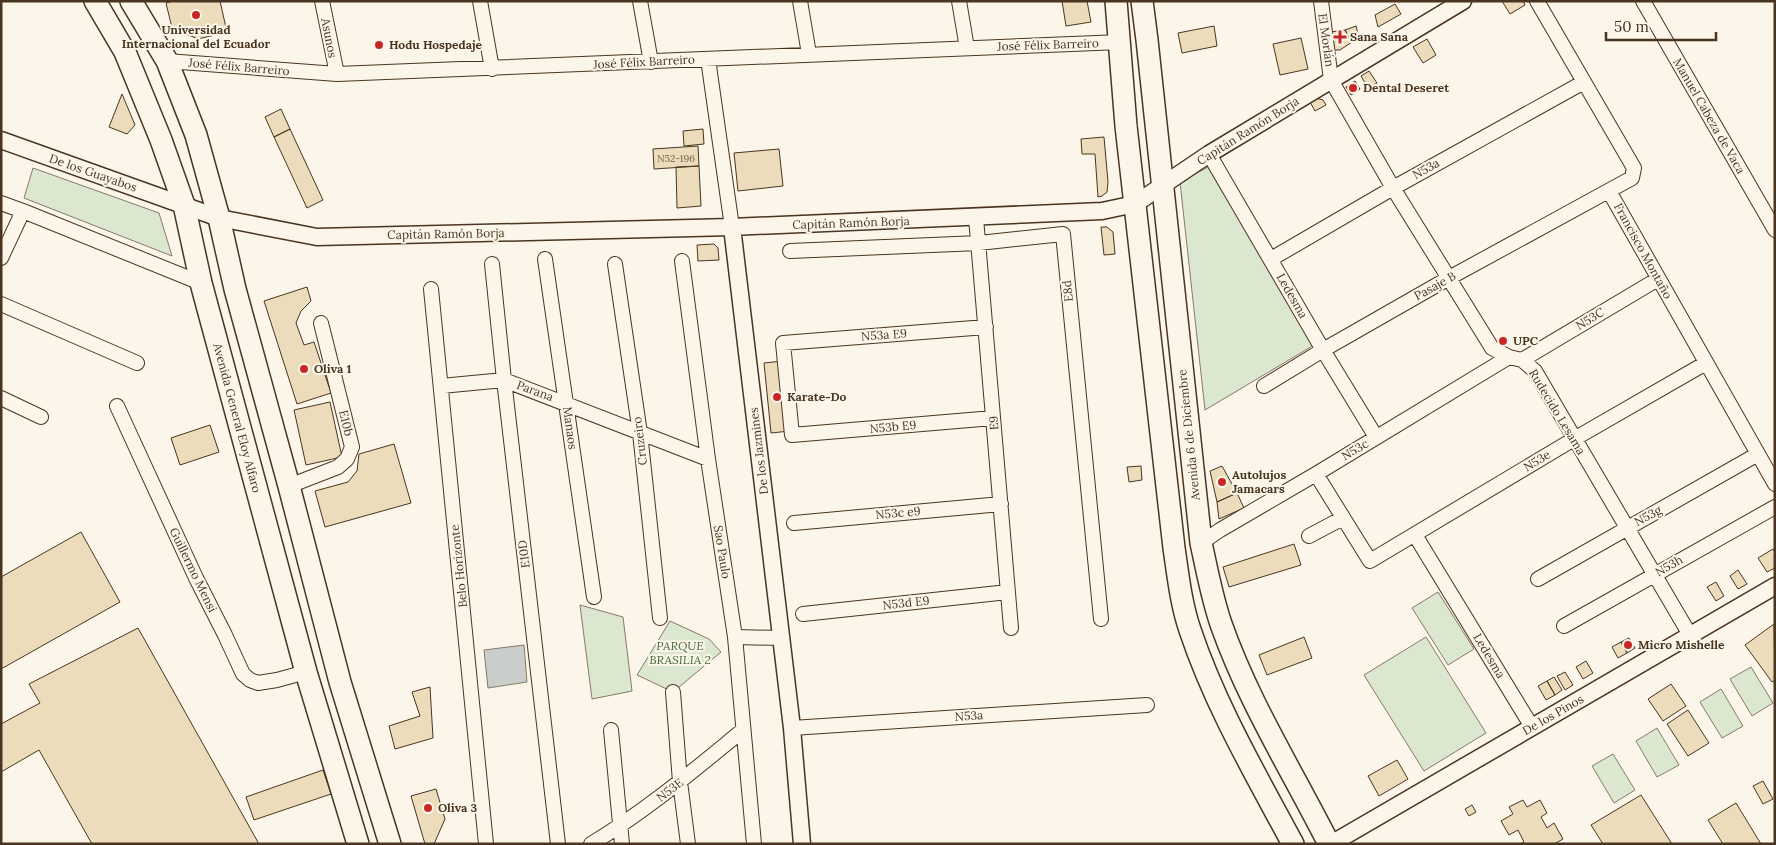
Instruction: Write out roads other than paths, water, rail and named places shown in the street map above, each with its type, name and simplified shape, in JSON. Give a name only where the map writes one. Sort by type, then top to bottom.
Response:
[{"type":"main road","name":"Avenida General Eloy Alfaro","points":[[95,1],[125,52],[161,140],[184,205],[201,283],[306,672],[358,844]]},
{"type":"main road","points":[[131,1],[167,61],[196,135],[340,682],[390,844]]},
{"type":"main road","points":[[1116,1],[1121,42],[1126,126],[1174,548],[1182,603],[1190,630],[1216,697],[1293,844]]},
{"type":"main road","name":"Avenida 6 de Diciembre","points":[[1142,1],[1201,543],[1221,624],[1247,689],[1330,844]]},
{"type":"street","name":"Asunos","points":[[322,1],[337,74]]},
{"type":"street","points":[[480,1],[492,69]]},
{"type":"street","points":[[640,1],[651,62]]},
{"type":"street","points":[[800,1],[809,54]]},
{"type":"street","points":[[958,1],[967,48]]},
{"type":"street","name":"El Morlán","points":[[1321,1],[1331,80]]},
{"type":"street","name":"Capitán Ramón Borja","points":[[184,205],[218,218],[317,237],[732,227],[976,218],[1102,211],[1135,204],[1209,154],[1463,1]]},
{"type":"street","name":"Francisco Montaño","points":[[1536,1],[1634,168],[1632,178],[1609,191],[1775,484]]},
{"type":"street","name":"Manuel Cabeza de Vaca","points":[[1642,1],[1775,230]]},
{"type":"street","name":"José Félix Barreiro","points":[[167,61],[337,74],[1121,42]]},
{"type":"street","name":"De los Jazmines","points":[[708,59],[732,227],[792,728],[802,844]]},
{"type":"street","name":"Rudecido Lesama","points":[[1331,80],[1393,188],[1492,348],[1515,358],[1535,371],[1690,635]]},
{"type":"street","name":"N53a","points":[[1270,259],[1584,82]]},
{"type":"street","name":"De los Guayabos","points":[[1,140],[184,205]]},
{"type":"street","name":"Ledesma","points":[[1209,154],[1376,437]]},
{"type":"street","name":"Pasaje B","points":[[1264,386],[1449,278],[1609,191]]},
{"type":"street","points":[[1,203],[201,283]]},
{"type":"street","points":[[1,258],[23,211]]},
{"type":"street","name":"E9","points":[[976,218],[1011,628]]},
{"type":"street","name":"E8d","points":[[790,251],[979,243],[1062,234],[1101,620]]},
{"type":"street","name":"Manaos","points":[[545,259],[594,597]]},
{"type":"street","name":"Sao Paulo","points":[[682,261],[734,638],[754,844]]},
{"type":"street","name":"E10D","points":[[492,264],[558,844]]},
{"type":"street","name":"Cruzeiro","points":[[615,264],[640,433],[660,618]]},
{"type":"street","name":"N53C","points":[[1515,358],[1658,279]]},
{"type":"street","name":"Belo Horizonte","points":[[431,289],[486,844]]},
{"type":"street","points":[[1,304],[137,363]]},
{"type":"street","name":"E10b","points":[[289,486],[338,467],[347,459],[352,447],[321,323]]},
{"type":"street","name":"N53a E9","points":[[792,435],[783,343],[986,327]]},
{"type":"street","name":"N53c","points":[[1201,543],[1376,437],[1515,358]]},
{"type":"street","name":"N53e","points":[[1343,518],[1370,561],[1574,439],[1706,363]]},
{"type":"street","name":"Parana","points":[[441,386],[504,380],[708,459]]},
{"type":"street","points":[[1,398],[41,417]]},
{"type":"street","name":"Guillermo Mensi","points":[[117,406],[196,578],[243,674],[250,680],[258,683],[306,672]]},
{"type":"street","name":"N53b E9","points":[[792,435],[993,418]]},
{"type":"street","name":"N53g","points":[[1538,580],[1758,454]]},
{"type":"street","points":[[1309,536],[1343,518],[1316,474]]},
{"type":"street","name":"N53c e9","points":[[794,523],[1001,504]]},
{"type":"street","name":"N53h","points":[[1564,626],[1775,507]]},
{"type":"street","name":"Ledesma","points":[[1415,535],[1532,727]]},
{"type":"street","name":"De los Pinos","points":[[1330,844],[1775,586]]},
{"type":"street","name":"N53d E9","points":[[803,614],[1008,592]]},
{"type":"street","points":[[734,638],[781,638]]},
{"type":"street","points":[[673,692],[680,782],[688,844]]},
{"type":"street","name":"N53a","points":[[792,728],[1147,705]]},
{"type":"street","points":[[611,730],[622,844]]},
{"type":"street","name":"N53E","points":[[592,844],[621,826],[680,782],[743,730]]},
{"type":"place","name":"Universidad Internacional del Ecuador","points":[[196,15]]},
{"type":"place","name":"Sana Sana","points":[[1340,37]]},
{"type":"place","name":"Hodu Hospedaje","points":[[379,45]]},
{"type":"place","name":"Dental Deseret","points":[[1353,88]]},
{"type":"place","name":"UPC","points":[[1503,341]]},
{"type":"place","name":"Oliva 1","points":[[304,369]]},
{"type":"place","name":"Karate-Do","points":[[777,397]]},
{"type":"place","name":"Autolujos Jamacars","points":[[1222,482]]},
{"type":"place","name":"Micro Mishelle","points":[[1628,645]]},
{"type":"place","name":"Oliva 3","points":[[428,808]]},
{"type":"park label","name":"PARQUE BRASILIA 2","points":[[680,653]]}]
